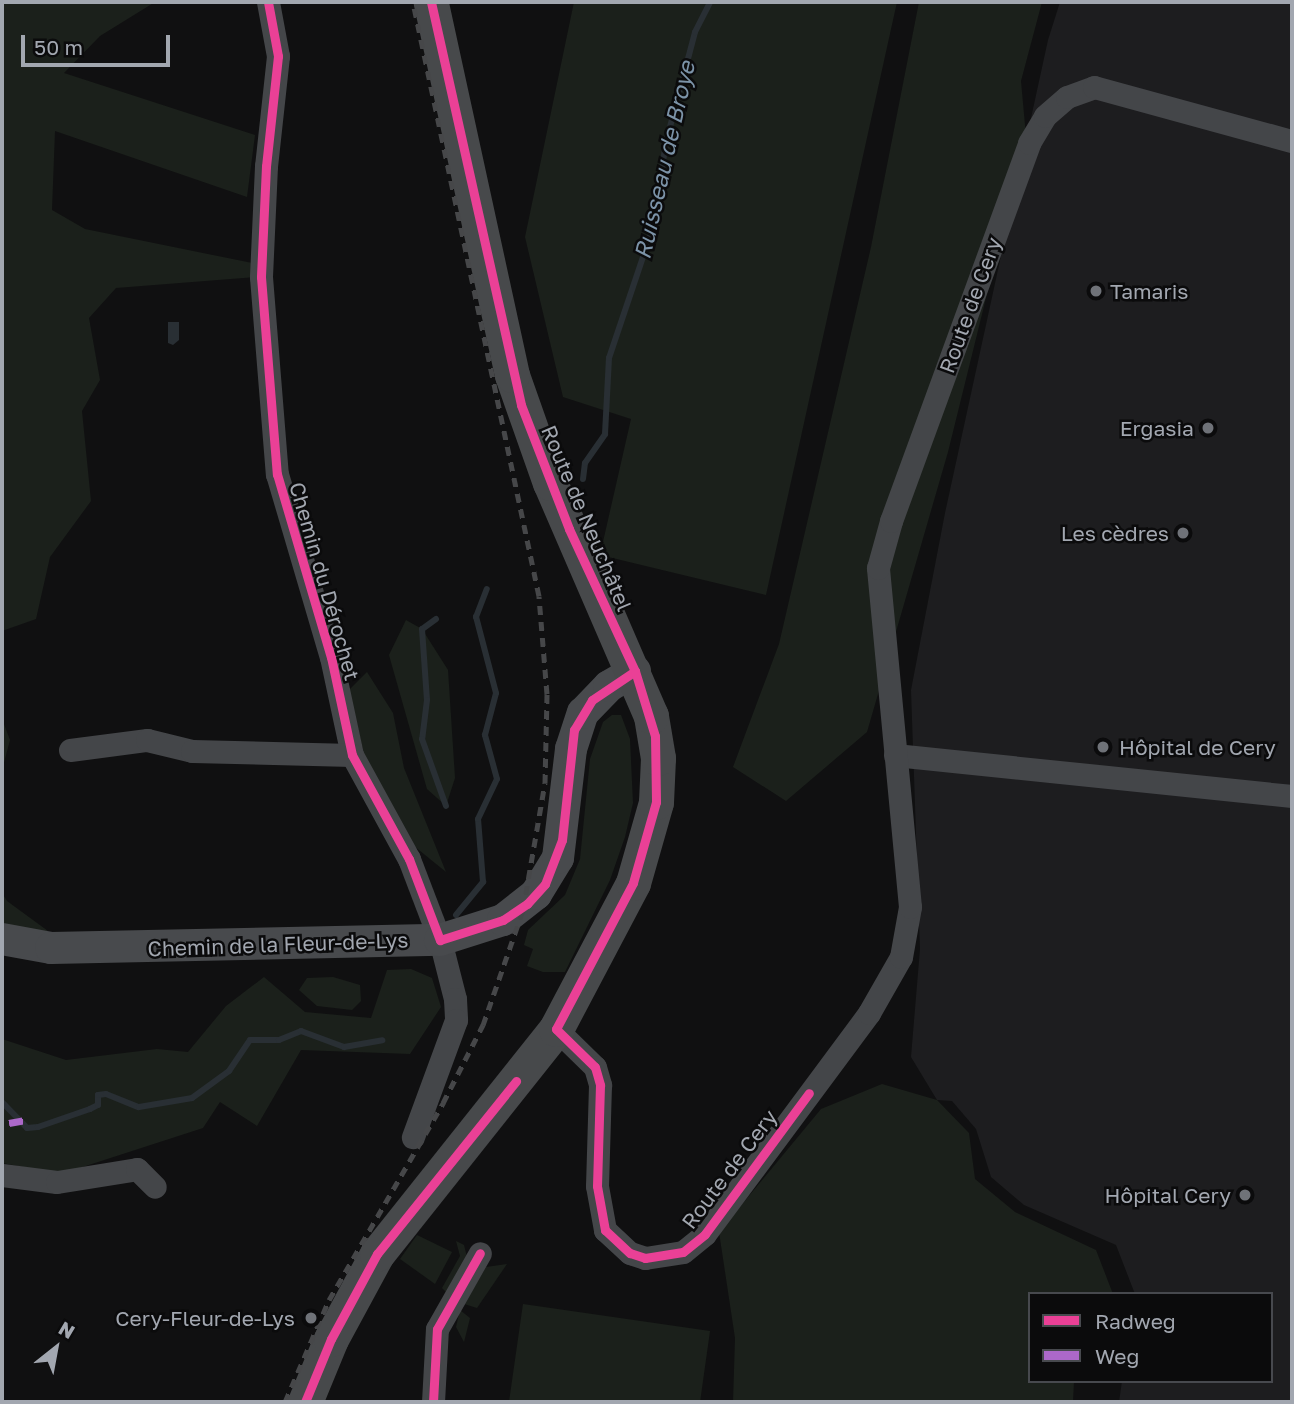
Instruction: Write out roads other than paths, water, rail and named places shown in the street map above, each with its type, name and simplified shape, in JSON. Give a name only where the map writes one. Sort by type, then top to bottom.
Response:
[{"type":"main road","name":"Route de Neuchâtel","points":[[305,1402],[331,1339],[377,1255],[555,1029],[633,883],[656,803],[655,736],[635,671],[569,528],[521,405],[431,2]]},
{"type":"street","name":"Chemin du Dérochet","points":[[268,2],[278,56],[266,166],[261,277],[277,474],[331,657],[352,754],[409,859],[440,940],[453,986],[456,1020],[413,1138]]},
{"type":"street","name":"Route de Cery","points":[[555,1029],[595,1067],[600,1085],[597,1186],[605,1230],[630,1253],[645,1258],[683,1252],[705,1234],[869,1013],[901,957],[909,907],[878,568],[891,521],[1019,169],[1045,116],[1068,97],[1094,87],[1292,141]]},
{"type":"street","name":"Chemin de la Fleur-de-Lys","points":[[2,939],[51,948],[440,940],[503,920],[527,904],[545,884],[562,839],[574,730],[592,700],[635,671]]},
{"type":"street","points":[[70,750],[147,740],[192,751],[352,754]]},
{"type":"street","points":[[895,755],[1292,796]]},
{"type":"street","points":[[2,1175],[57,1182],[137,1169],[155,1187]]},
{"type":"street","points":[[433,1402],[437,1329],[480,1253]]},
{"type":"waterway","name":"Ruisseau de Broye","points":[[583,479],[585,463],[605,434],[609,358],[653,227],[666,142],[695,32],[710,2]]},
{"type":"waterway","name":"Ruisseau de Broye","points":[[456,915],[483,882],[478,819],[497,779],[485,735],[496,693],[476,617],[487,589]]},
{"type":"waterway","points":[[436,619],[422,629],[427,700],[422,739],[446,806]]},
{"type":"waterway","name":"Ruisseau de Broye","points":[[2,1102],[27,1128],[38,1127],[98,1105],[98,1095],[106,1094],[139,1107],[192,1098],[229,1071],[250,1040],[279,1040],[301,1031],[344,1047],[382,1040]]},
{"type":"railway","points":[[285,1402],[329,1300],[443,1103],[483,1025],[523,910],[545,783],[547,694],[539,596],[413,2]]},
{"type":"place","name":"Tamaris","points":[[1096,291]]},
{"type":"place","name":"Ergasia","points":[[1208,428]]},
{"type":"place","name":"Les cèdres","points":[[1183,533]]},
{"type":"place","name":"Hôpital de Cery","points":[[1103,747]]},
{"type":"place","name":"Hôpital Cery","points":[[1245,1195]]},
{"type":"place","name":"Cery-Fleur-de-Lys","points":[[311,1318]]}]
